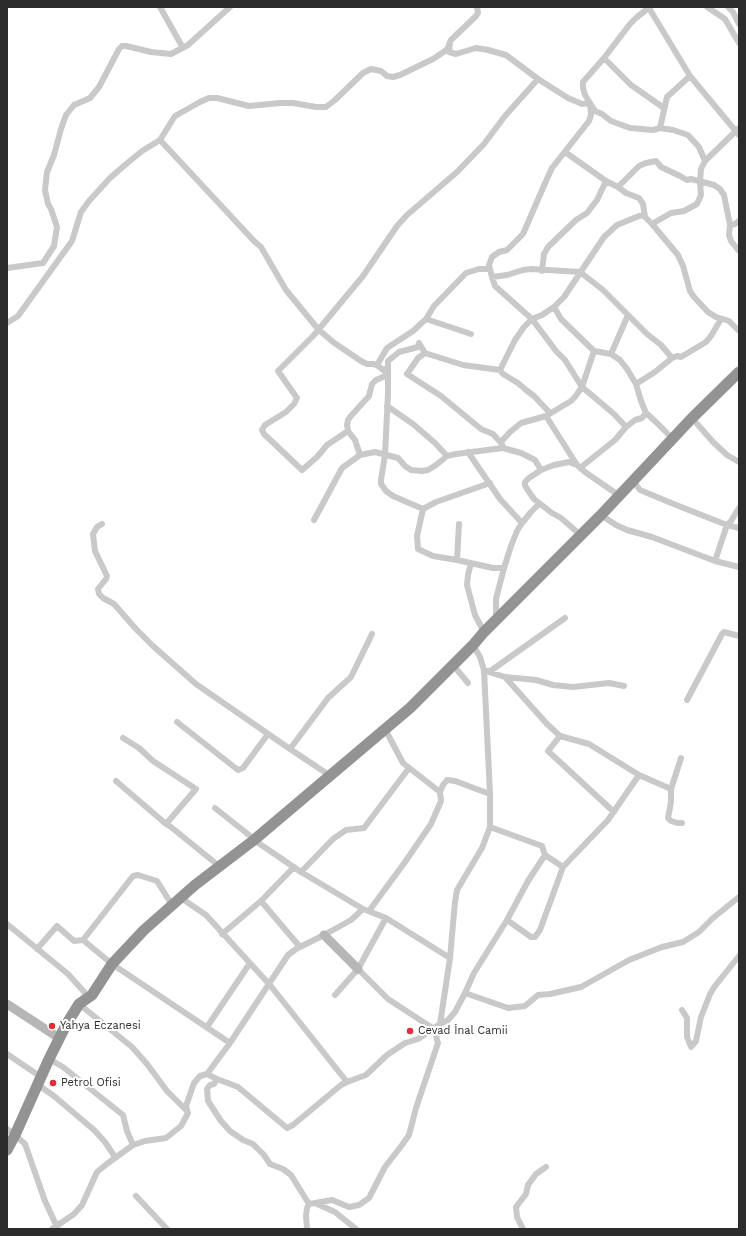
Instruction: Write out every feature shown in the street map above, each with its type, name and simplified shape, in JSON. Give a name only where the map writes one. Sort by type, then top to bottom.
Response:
[{"type":"highway","points":[[496,617],[576,531],[739,364]]},
{"type":"highway","points":[[326,776],[397,712],[601,515],[633,481],[670,436],[692,418],[739,372]]},
{"type":"highway","points":[[7,1150],[10,1132],[49,1059],[56,1036],[80,1004],[89,995],[110,963],[174,900],[385,730],[410,708],[473,645],[482,629]]},
{"type":"highway","points":[[38,1078],[56,1036],[72,1006],[89,995]]},
{"type":"street","points":[[160,7],[183,48]]},
{"type":"street","points":[[7,268],[43,263],[54,246],[57,227],[48,204],[45,190],[47,172],[54,155],[61,129],[66,115],[74,105],[90,98],[99,87],[119,48],[126,46],[151,52],[171,54],[188,45],[230,7]]},
{"type":"street","points":[[7,323],[18,316],[72,241],[81,212],[89,201],[110,178],[125,165],[142,151],[160,140],[175,116],[209,98],[217,98],[249,106],[293,103],[323,108],[326,107],[363,73],[371,69],[381,72],[386,76],[393,77],[432,59],[445,51],[450,42],[476,16],[478,13],[477,7]]},
{"type":"street","points":[[652,224],[671,213],[684,211],[697,204],[701,195],[701,169],[705,161],[738,131],[690,76],[650,7],[630,24],[604,58],[583,82],[582,88],[595,111],[611,121],[630,128],[653,130],[660,128],[673,130],[688,135],[699,148],[705,161]]},
{"type":"street","points":[[706,7],[725,19],[739,43]]},
{"type":"street","points":[[728,7],[739,22]]},
{"type":"street","points":[[450,42],[449,52],[456,54],[476,48],[506,56],[568,98],[582,104],[590,103]]},
{"type":"street","points":[[604,58],[631,84],[664,108]]},
{"type":"street","points":[[660,128],[667,96],[690,76]]},
{"type":"street","points":[[348,431],[327,445],[317,457],[302,470],[264,434],[262,430],[265,425],[286,412],[294,404],[297,398],[278,371],[318,330],[363,276],[397,226],[420,203],[457,172],[484,144],[505,116],[538,79]]},
{"type":"street","points":[[590,103],[591,115],[589,121],[552,168],[523,234],[507,250],[492,257],[489,265],[495,286],[532,319],[556,351],[565,360],[582,387],[614,414],[626,427]]},
{"type":"street","points":[[160,140],[261,247],[286,290],[318,330],[356,358],[367,364],[377,365],[383,370],[387,371]]},
{"type":"street","points":[[565,152],[606,181],[626,193],[638,198],[643,204],[645,217]]},
{"type":"street","points":[[618,187],[639,166],[656,162],[661,167],[687,180],[691,179],[714,185],[720,189],[724,195],[730,225],[729,236],[739,251]]},
{"type":"street","points":[[542,270],[544,254],[548,247],[576,220],[587,213],[597,200],[606,181]]},
{"type":"street","points":[[500,370],[515,340],[524,327],[532,319],[542,315],[554,307],[564,297],[604,237],[617,225],[642,215],[652,224],[678,255],[683,266],[690,291],[694,297],[708,312],[729,321],[739,331]]},
{"type":"street","points":[[730,225],[739,221]]},
{"type":"street","points":[[377,365],[386,348],[413,331],[426,319],[434,306],[466,274],[479,269],[490,269]]},
{"type":"street","points":[[492,277],[507,275],[523,270],[580,272],[602,290],[647,334],[661,345],[672,358]]},
{"type":"street","points":[[554,307],[561,319],[594,351],[611,354],[620,360],[636,384],[646,413],[670,436]]},
{"type":"street","points":[[611,354],[628,316]]},
{"type":"street","points":[[426,319],[471,334]]},
{"type":"street","points":[[636,384],[655,372],[672,358],[677,356],[681,357],[706,342],[712,336],[722,319]]},
{"type":"street","points":[[423,509],[393,496],[386,491],[381,484],[385,455],[388,361],[399,352],[418,347],[419,342],[425,353],[463,365],[500,370],[503,374],[518,383],[534,396],[548,414],[578,466]]},
{"type":"street","points":[[314,520],[342,468],[360,455],[375,452],[398,458],[411,470],[422,471],[436,465],[446,456],[502,445],[510,432],[521,423],[548,414],[571,401],[582,387],[594,351]]},
{"type":"street","points":[[425,353],[418,358],[407,374],[441,396],[481,429],[493,434],[502,445],[535,460],[541,470]]},
{"type":"street","points":[[360,455],[355,440],[348,431],[347,425],[350,416],[367,400],[372,384],[376,380],[383,377],[387,371]]},
{"type":"street","points":[[387,406],[413,424],[435,443],[446,456]]},
{"type":"street","points":[[578,466],[615,440],[626,427],[635,420],[642,418],[646,413]]},
{"type":"street","points":[[692,418],[713,442],[727,455],[739,462]]},
{"type":"street","points":[[468,452],[500,499],[522,523]]},
{"type":"street","points":[[576,531],[561,518],[539,504],[527,489],[525,482],[541,470],[561,463],[569,462],[578,466],[614,492]]},
{"type":"street","points":[[633,481],[640,490],[727,525],[739,528]]},
{"type":"street","points":[[490,483],[436,502],[423,509],[417,536],[418,549],[433,556],[493,568],[504,568]]},
{"type":"street","points":[[496,617],[496,599],[511,546],[522,523],[539,504]]},
{"type":"street","points":[[715,561],[727,525],[739,508]]},
{"type":"street","points":[[601,515],[616,525],[715,561],[739,567]]},
{"type":"street","points":[[102,524],[97,527],[93,534],[95,551],[107,576],[98,589],[98,594],[114,604],[153,646],[196,684],[290,749],[326,776]]},
{"type":"street","points":[[457,560],[458,524]]},
{"type":"street","points":[[471,564],[467,585],[475,615],[482,629]]},
{"type":"street","points":[[487,671],[565,618]]},
{"type":"street","points":[[687,700],[722,634],[724,632],[739,636]]},
{"type":"street","points":[[290,749],[328,698],[351,677],[372,634]]},
{"type":"street","points":[[440,1024],[450,958],[457,890],[482,848],[490,827],[487,671],[473,645]]},
{"type":"street","points":[[453,665],[468,683]]},
{"type":"street","points":[[487,671],[505,677],[536,680],[553,685],[573,687],[609,683],[624,686]]},
{"type":"street","points":[[505,677],[547,724],[560,736],[589,744],[639,775],[671,789]]},
{"type":"street","points":[[176,722],[238,770],[243,768],[268,734]]},
{"type":"street","points":[[385,730],[403,763],[440,792]]},
{"type":"street","points":[[560,736],[548,751],[614,812]]},
{"type":"street","points":[[123,738],[139,748],[153,761],[196,789],[166,824]]},
{"type":"street","points":[[681,758],[671,789],[671,802],[668,818],[671,821],[682,823]]},
{"type":"street","points":[[301,872],[333,839],[346,830],[364,828],[409,768]]},
{"type":"street","points":[[507,920],[531,937],[535,937],[540,930],[563,867],[608,820],[639,775]]},
{"type":"street","points":[[10,1132],[25,1144],[55,1228],[74,1214],[82,1205],[97,1172],[115,1157],[134,1145],[145,1141],[166,1138],[181,1126],[188,1113],[186,1106],[194,1083],[200,1076],[207,1074],[230,1043],[288,956],[300,947],[351,920],[366,910],[405,862],[431,824],[441,801],[440,792],[447,780],[454,781],[490,794]]},
{"type":"street","points":[[116,781],[166,824],[217,864]]},
{"type":"street","points":[[215,808],[252,838],[294,868],[366,910],[386,918],[450,958]]},
{"type":"street","points":[[207,1074],[238,1088],[287,1128],[293,1125],[341,1085],[366,1075],[387,1055],[405,1043],[418,1039],[448,1020],[456,1012],[474,973],[507,920],[544,855],[542,846],[490,827]]},
{"type":"street","points":[[544,855],[563,867]]},
{"type":"street","points":[[222,934],[261,901],[294,868]]},
{"type":"street","points":[[38,949],[57,926],[74,941],[83,940],[133,876],[138,875],[157,881],[174,900],[206,915],[270,985],[347,1082]]},
{"type":"street","points":[[466,993],[508,1008],[525,1006],[538,995],[581,987],[629,960],[662,947],[683,942],[699,932],[713,918],[739,897]]},
{"type":"street","points":[[261,901],[300,947]]},
{"type":"street","points":[[336,995],[358,969],[386,918]]},
{"type":"street","points":[[7,924],[68,974],[89,995]]},
{"type":"street","points":[[312,1203],[332,1200],[350,1207],[359,1205],[369,1198],[385,1167],[408,1135],[438,1043],[434,1029],[388,999],[324,935]]},
{"type":"street","points":[[83,940],[110,963],[230,1043]]},
{"type":"street","points":[[682,1010],[687,1018],[687,1037],[691,1047],[696,1041],[701,1017],[710,994],[739,956]]},
{"type":"street","points":[[207,1027],[250,963]]},
{"type":"street","points":[[7,1004],[56,1036]]},
{"type":"street","points":[[80,1004],[132,1047],[167,1091],[188,1113]]},
{"type":"street","points":[[7,1054],[38,1078],[54,1096],[94,1130],[105,1142],[115,1157]]},
{"type":"street","points":[[49,1059],[64,1067],[123,1115],[127,1131],[134,1145]]},
{"type":"street","points":[[217,1079],[214,1084],[210,1085],[207,1089],[208,1101],[221,1121],[230,1131],[252,1144],[264,1154],[270,1164],[284,1169],[291,1175],[312,1203],[335,1212],[356,1229]]},
{"type":"street","points":[[523,1229],[517,1217],[516,1207],[526,1194],[528,1185],[536,1174],[546,1168]]},
{"type":"street","points":[[136,1196],[167,1229]]},
{"type":"street","points":[[307,1229],[306,1216],[312,1203]]},
{"type":"street","points":[[346,1221],[347,1229]]},
{"type":"place","name":"Yahya Eczanesi","points":[[52,1026]]},
{"type":"place","name":"Cevad İnal Camii","points":[[410,1031]]},
{"type":"place","name":"Petrol Ofisi","points":[[53,1083]]}]
